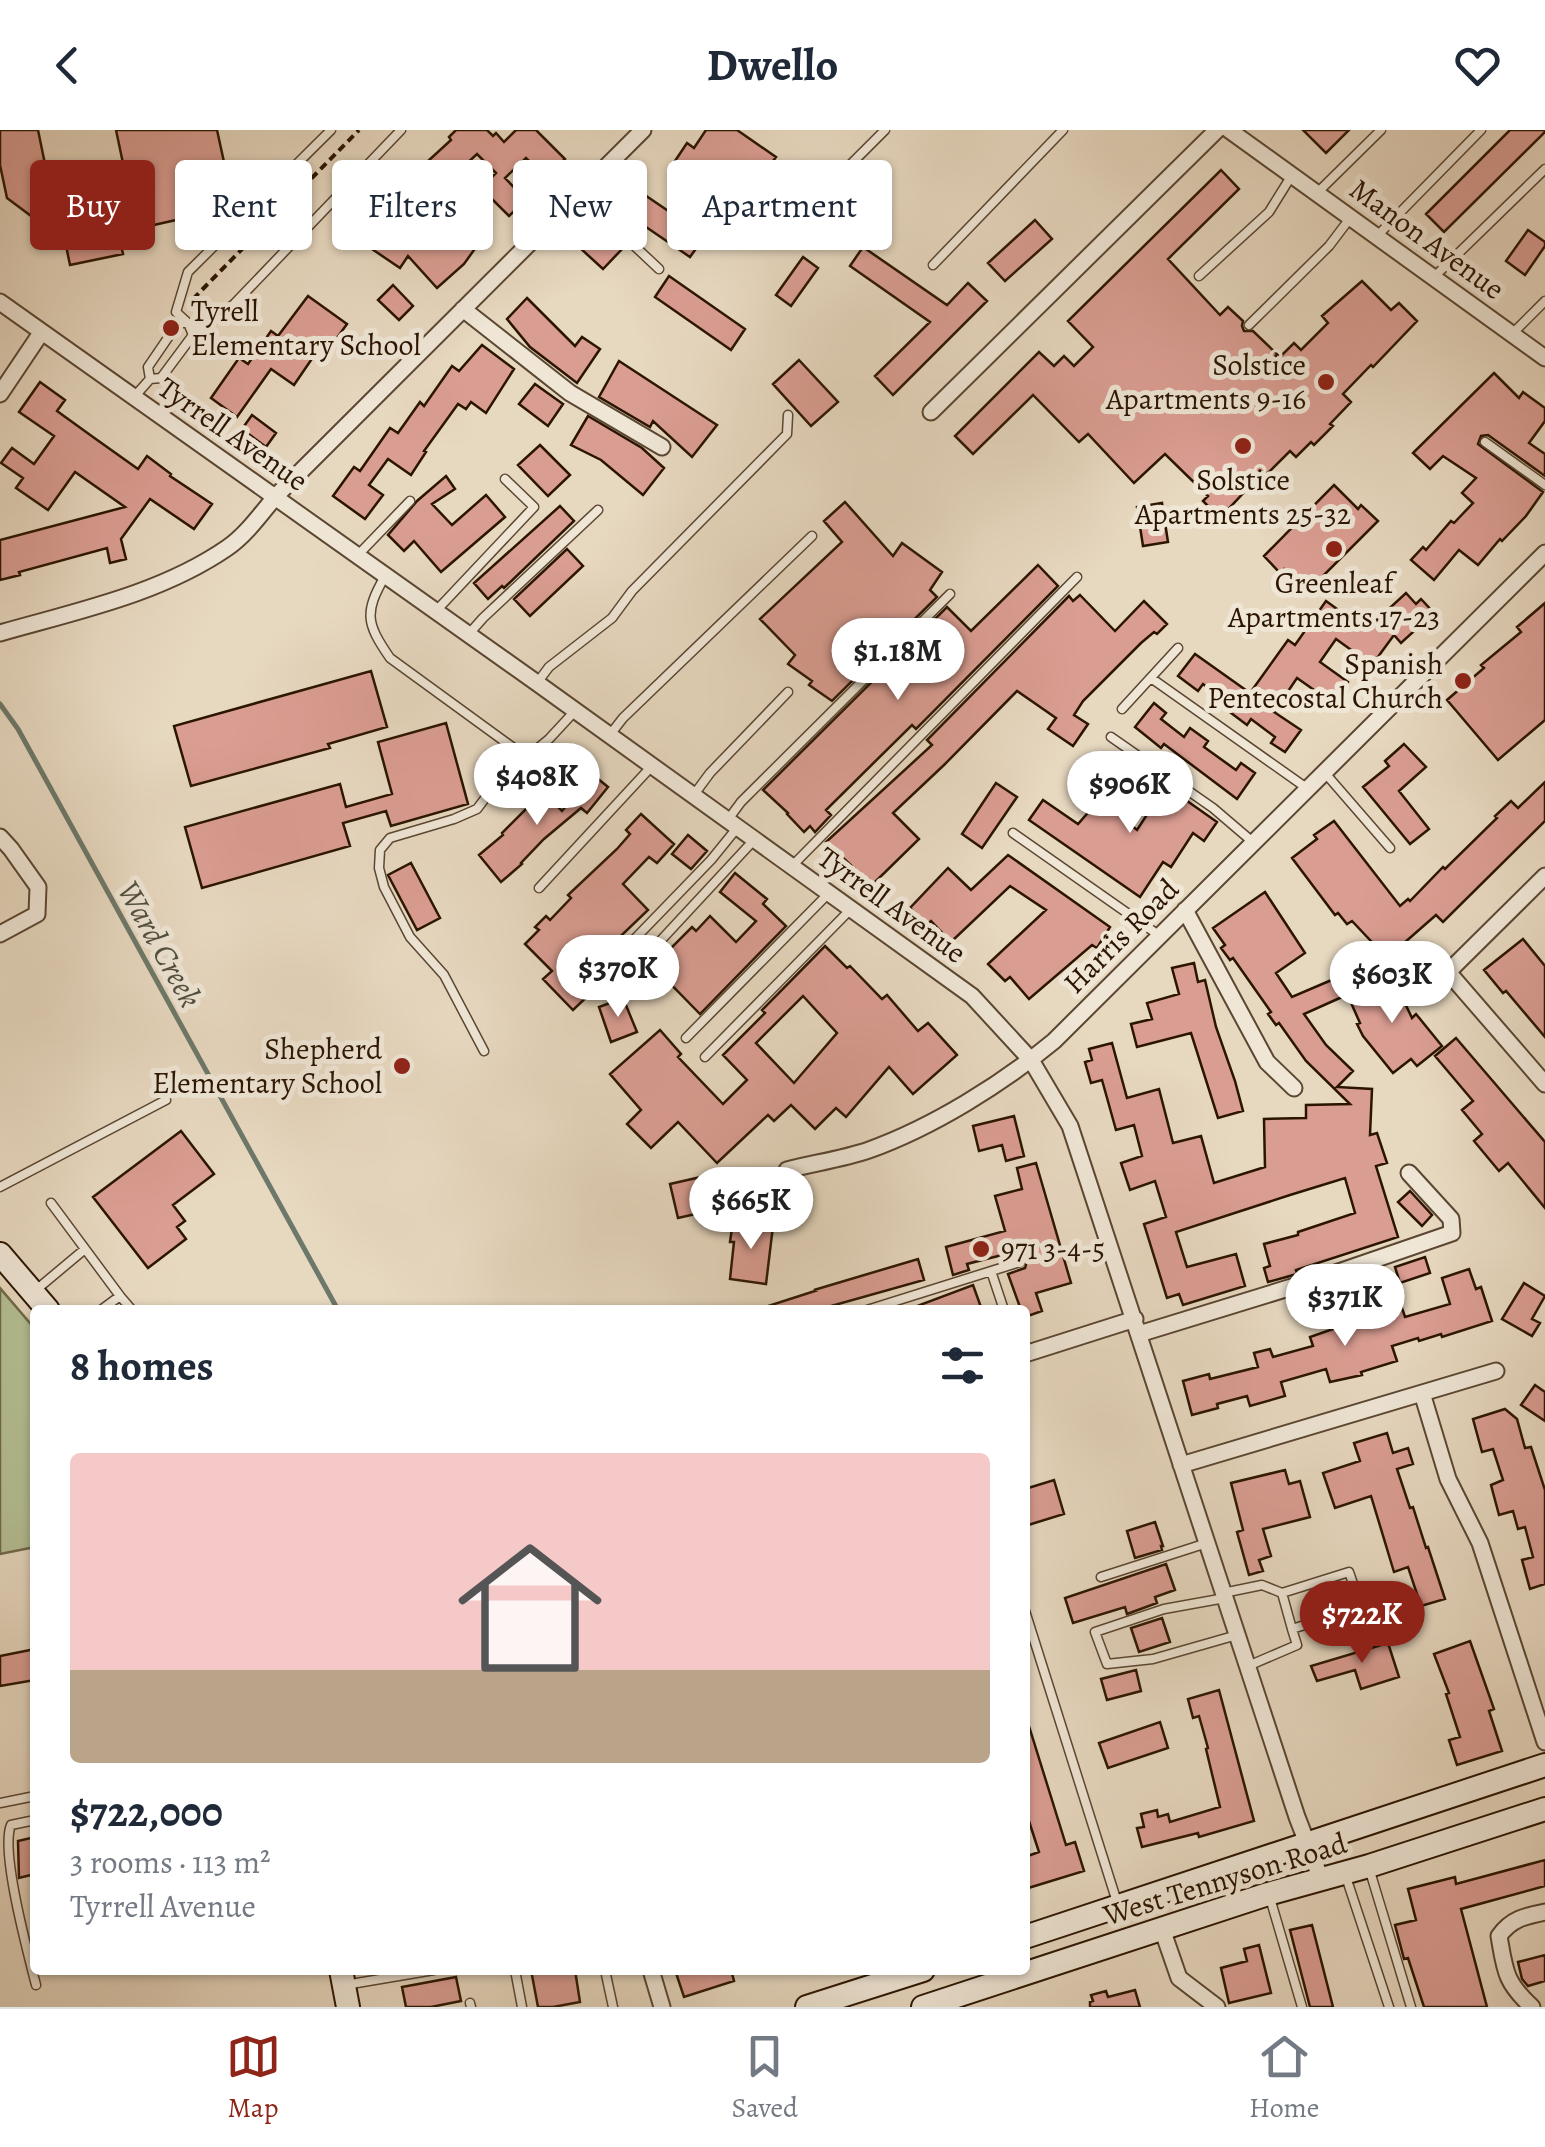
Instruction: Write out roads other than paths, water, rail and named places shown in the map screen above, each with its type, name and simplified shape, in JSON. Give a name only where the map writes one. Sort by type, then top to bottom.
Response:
[{"type":"main road","points":[[0,1254],[40,1301]]},
{"type":"main road","name":"West Tennyson Road","points":[[1030,1934],[1545,1765]]},
{"type":"main road","name":"West Tennyson Road","points":[[1030,1972],[1545,1809]]},
{"type":"main road","points":[[807,2007],[907,1975]]},
{"type":"main road","name":"West Tennyson Road","points":[[923,2007],[1021,1975]]},
{"type":"street","points":[[612,160],[642,130]]},
{"type":"street","points":[[931,412],[1217,130]]},
{"type":"street","name":"Manon Avenue","points":[[1228,130],[1545,358]]},
{"type":"street","points":[[0,633],[125,598],[187,571],[230,546],[522,250]]},
{"type":"street","name":"Tyrrell Avenue","points":[[0,302],[972,996],[1031,1060],[1070,1126],[1320,1879]]},
{"type":"street","points":[[464,309],[570,393],[662,447]]},
{"type":"street","points":[[0,394],[41,333]]},
{"type":"street","name":"Harris Road","points":[[787,1170],[865,1151],[922,1129],[1031,1060],[1545,553]]},
{"type":"street","points":[[0,837],[38,887],[37,914],[0,934]]},
{"type":"street","points":[[1545,876],[1448,972],[1545,1084]]},
{"type":"street","points":[[1186,910],[1267,1062],[1294,1088]]},
{"type":"street","points":[[1030,1353],[1321,1278],[1452,1233],[1451,1220],[1409,1173]]},
{"type":"street","points":[[1181,1465],[1496,1371]]},
{"type":"street","points":[[1422,1393],[1448,1479],[1480,1544],[1545,1742]]},
{"type":"street","points":[[1532,2007],[1514,1990],[1505,1973],[1499,1936],[1522,1916],[1545,1912]]},
{"type":"street","points":[[1162,1929],[1180,1978],[1217,2007]]},
{"type":"street","points":[[652,1975],[662,2007]]},
{"type":"lane","points":[[134,398],[150,379],[161,378],[194,335],[176,312],[188,272],[331,130]]},
{"type":"lane","points":[[150,379],[148,366],[178,323],[203,330],[234,304],[401,130]]},
{"type":"lane","points":[[855,160],[885,130]]},
{"type":"lane","points":[[933,266],[1063,130]]},
{"type":"lane","points":[[1318,194],[1381,130]]},
{"type":"lane","points":[[1377,236],[1481,130]]},
{"type":"lane","points":[[1433,278],[1545,169]]},
{"type":"lane","points":[[1200,276],[1269,212],[1292,175]]},
{"type":"lane","points":[[1248,324],[1329,246],[1351,217]]},
{"type":"lane","points":[[639,250],[659,269]]},
{"type":"lane","points":[[1512,334],[1545,301]]},
{"type":"lane","points":[[536,683],[549,667],[612,618],[632,591],[787,434],[788,415]]},
{"type":"lane","points":[[1485,442],[1545,486]]},
{"type":"lane","points":[[435,612],[534,507],[505,480]]},
{"type":"lane","points":[[356,556],[410,501]]},
{"type":"lane","points":[[468,636],[598,510]]},
{"type":"lane","points":[[609,736],[812,536]]},
{"type":"lane","points":[[385,576],[372,598],[369,613],[380,644],[390,658],[515,749],[525,752]]},
{"type":"lane","points":[[791,866],[1077,577]]},
{"type":"lane","points":[[623,951],[711,860],[741,802],[950,594]]},
{"type":"lane","points":[[1122,709],[1178,648]]},
{"type":"lane","points":[[1151,678],[1308,790]]},
{"type":"lane","points":[[693,796],[788,692]]},
{"type":"lane","points":[[484,1051],[444,975],[410,937],[384,887],[378,868],[380,850],[390,838],[477,809],[510,766],[525,752],[549,740],[574,712]]},
{"type":"lane","points":[[1111,737],[1213,808],[1254,843]]},
{"type":"lane","points":[[540,888],[652,767]]},
{"type":"lane","points":[[1325,773],[1390,848]]},
{"type":"lane","points":[[1013,833],[1160,936]]},
{"type":"lane","points":[[624,979],[754,840]]},
{"type":"lane","points":[[686,1038],[829,894]]},
{"type":"lane","points":[[705,1057],[850,909]]},
{"type":"lane","points":[[0,1186],[166,1100]]},
{"type":"lane","points":[[52,1204],[128,1305]]},
{"type":"lane","points":[[40,1301],[85,1249]]},
{"type":"lane","points":[[883,1305],[1020,1262]]},
{"type":"lane","points":[[991,1271],[1002,1305]]},
{"type":"lane","points":[[108,1305],[120,1296]]},
{"type":"lane","points":[[898,1300],[900,1305]]},
{"type":"lane","points":[[1101,1578],[1207,1543]]},
{"type":"lane","points":[[1238,1635],[1154,1659],[1108,1664],[1095,1632],[1164,1609],[1262,1586],[1282,1592],[1349,1572],[1361,1607],[1292,1629]]},
{"type":"lane","points":[[1248,1666],[1297,1645],[1282,1592]]},
{"type":"lane","points":[[1030,1627],[1119,1906]]},
{"type":"lane","points":[[0,1803],[30,1797]]},
{"type":"lane","points":[[30,1821],[11,1825],[6,1836],[30,1958]]},
{"type":"lane","points":[[1369,1866],[1411,2007]]},
{"type":"lane","points":[[1344,1872],[1389,2007]]},
{"type":"lane","points":[[1268,1894],[1302,2007]]},
{"type":"lane","points":[[34,1975],[36,1985]]},
{"type":"lane","points":[[344,1987],[408,1975]]},
{"type":"lane","points":[[515,1975],[522,2007]]},
{"type":"lane","points":[[606,1975],[613,2007]]},
{"type":"waterway","name":"Ward Creek","points":[[0,704],[18,729],[335,1305]]},
{"type":"place","name":"Tyrell Elementary School","points":[[171,328]]},
{"type":"place","name":"Solstice Apartments 9-16","points":[[1326,382]]},
{"type":"place","name":"Solstice Apartments 25-32","points":[[1243,446]]},
{"type":"place","name":"Greenleaf Apartments 17-23","points":[[1334,549]]},
{"type":"place","name":"Spanish Pentecostal Church","points":[[1463,681]]},
{"type":"place","name":"Shepherd Elementary School","points":[[402,1066]]},
{"type":"place","name":"971 3-4-5","points":[[981,1249]]}]
